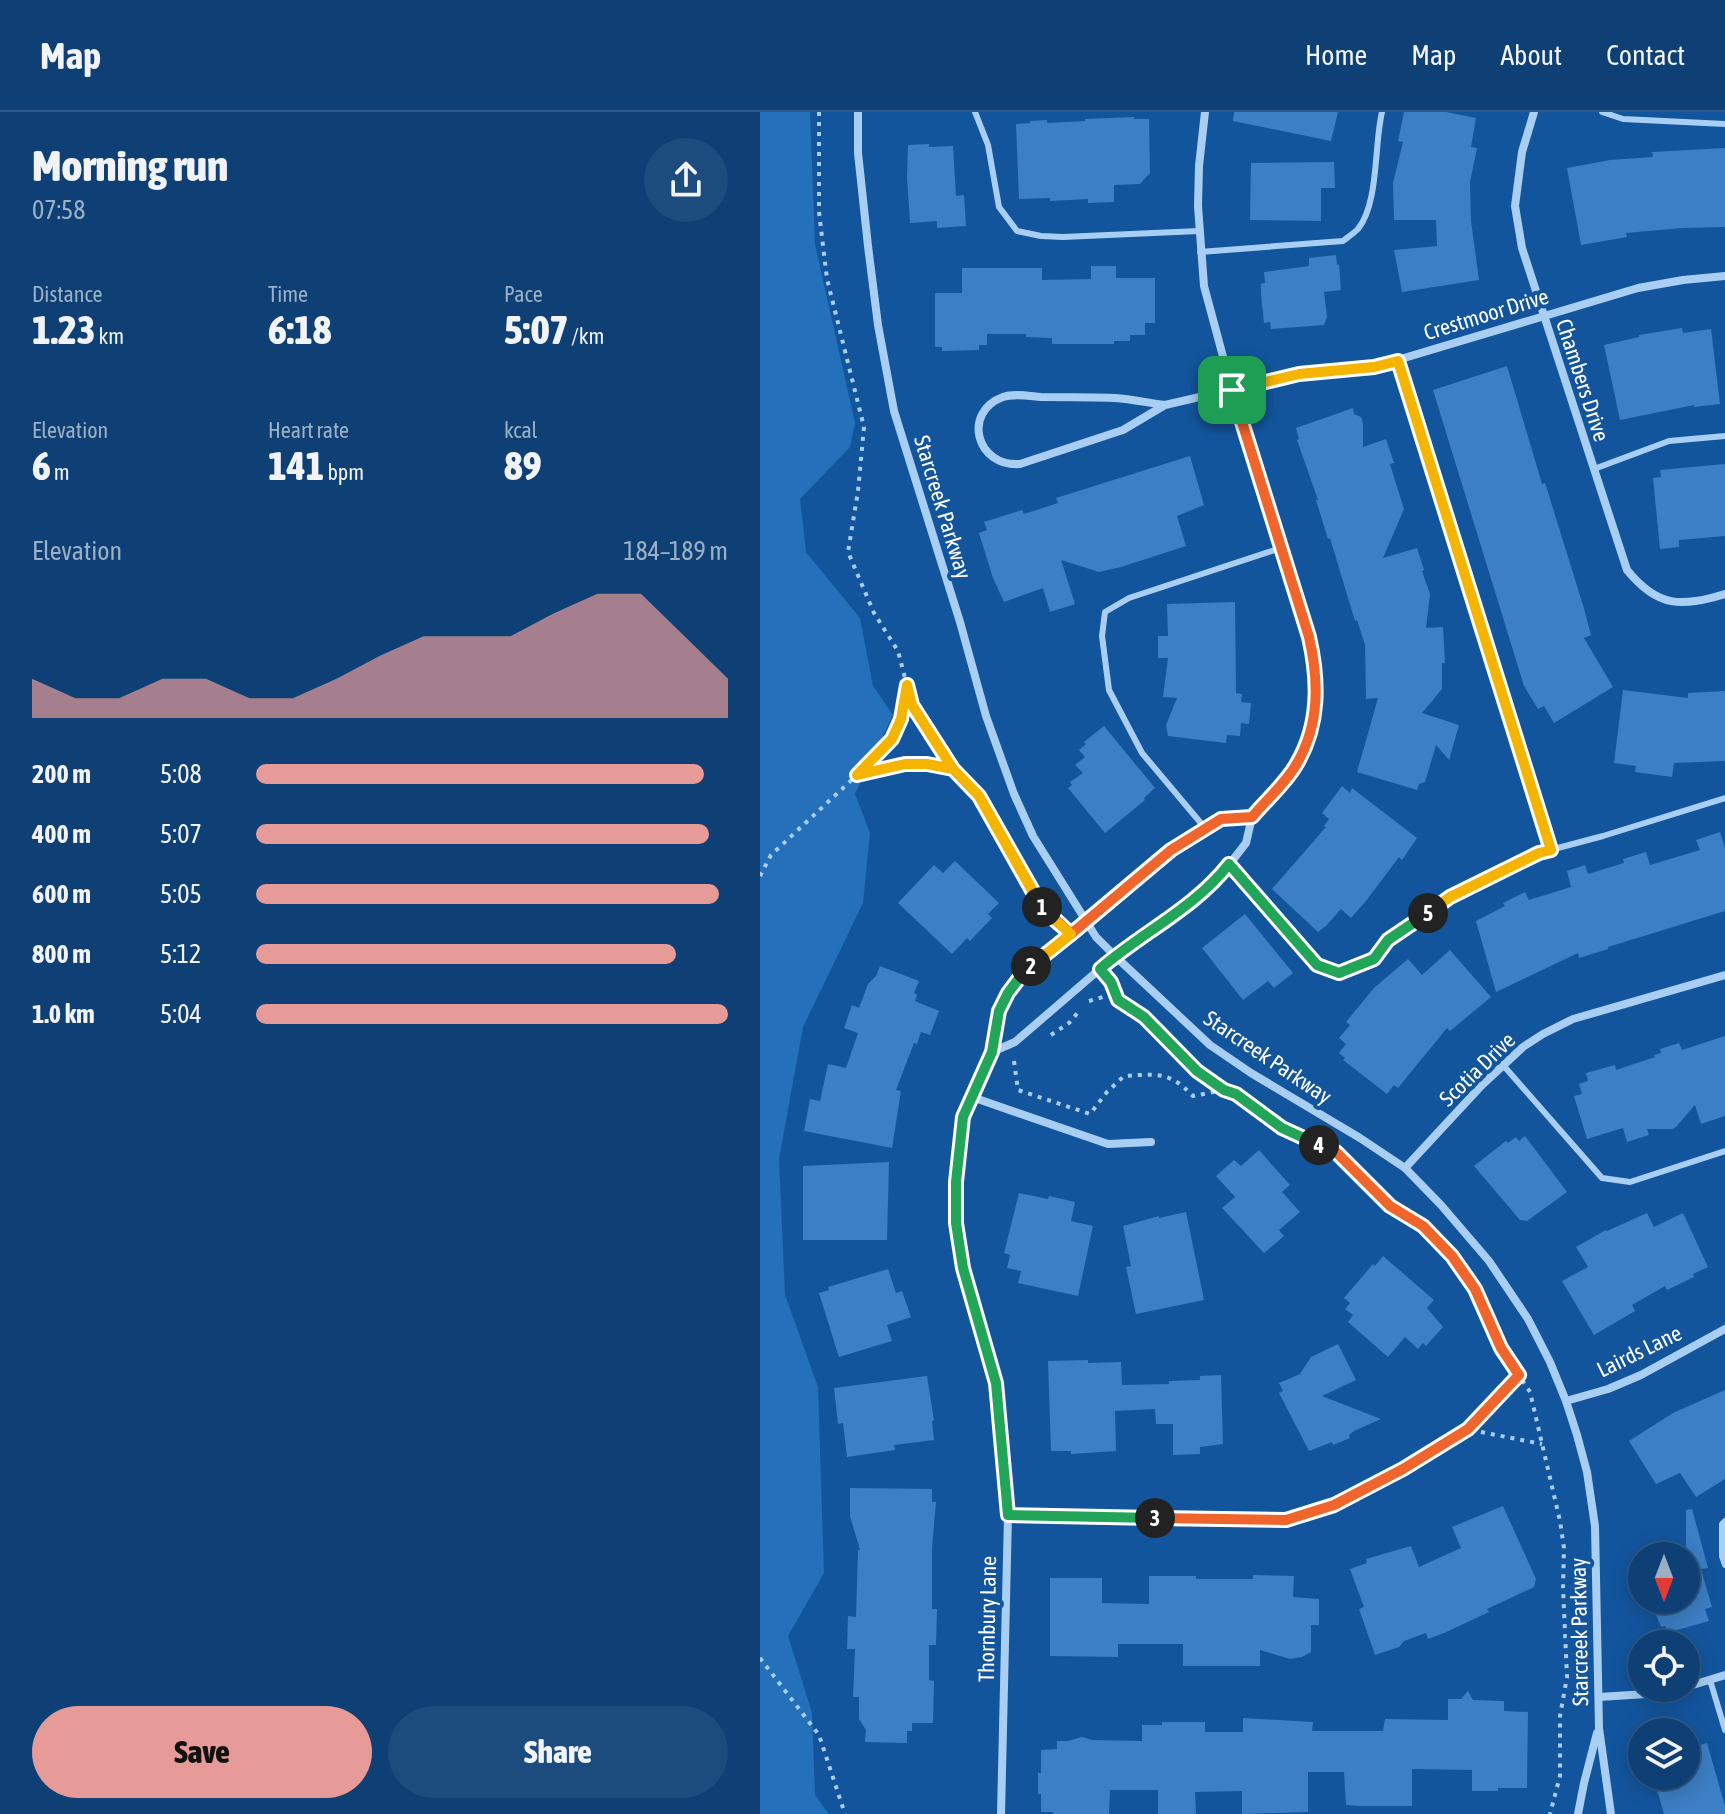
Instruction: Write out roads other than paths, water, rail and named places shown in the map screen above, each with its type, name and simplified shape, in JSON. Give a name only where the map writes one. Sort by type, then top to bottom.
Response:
[{"type":"street","name":"Starcreek Parkway","points":[[858,112],[858,153],[868,246],[878,325],[894,411],[986,716],[1033,836],[1096,937],[1115,956],[1210,1045],[1405,1168],[1489,1261],[1528,1319],[1566,1401],[1587,1472],[1595,1526],[1599,1728],[1611,1814]]},
{"type":"street","points":[[992,1052],[1015,1042],[1115,956],[1194,899],[1229,864],[1246,843],[1252,817],[1295,767],[1306,746],[1313,722],[1317,691],[1309,637],[1232,390],[1204,286],[1199,231],[1199,166],[1205,112]]},
{"type":"street","name":"Chambers Drive","points":[[1534,112],[1522,152],[1515,206],[1522,248],[1627,570],[1640,586],[1657,597],[1677,603],[1698,602],[1725,594]]},
{"type":"street","name":"Crestmoor Drive","points":[[1165,405],[1118,398],[1007,396],[990,404],[983,412],[979,422],[980,441],[988,454],[998,461],[1020,464],[1123,430],[1165,405],[1299,374],[1374,367],[1638,288],[1725,276]]},
{"type":"street","name":"Thornbury Lane","points":[[1001,1814],[1008,1515],[996,1383],[963,1268],[956,1223],[956,1182],[963,1117],[992,1052],[999,1011],[1023,973],[1171,850],[1221,819],[1252,817]]},
{"type":"street","name":"Scotia Drive","points":[[1405,1168],[1503,1065],[1543,1034],[1573,1019],[1725,975]]},
{"type":"street","points":[[972,1097],[1108,1144],[1151,1142]]},
{"type":"street","name":"Lairds Lane","points":[[1566,1401],[1608,1389],[1641,1375],[1725,1329]]},
{"type":"street","points":[[1008,1515],[1286,1520],[1334,1505],[1403,1469],[1468,1429]]},
{"type":"street","points":[[1700,1683],[1725,1675]]},
{"type":"street","points":[[1599,1697],[1628,1695]]},
{"type":"street","name":"Starcreek Parkway","points":[[1578,1814],[1599,1728]]},
{"type":"lane","points":[[975,112],[988,145],[999,207],[1017,231],[1063,237],[1199,231]]},
{"type":"lane","points":[[1200,252],[1343,241],[1359,228],[1372,194],[1382,112]]},
{"type":"lane","points":[[1602,112],[1623,119],[1725,124]]},
{"type":"lane","points":[[1398,361],[1551,850]]},
{"type":"lane","points":[[1594,469],[1669,441],[1725,436]]},
{"type":"lane","points":[[1205,828],[1142,753],[1109,690],[1102,636],[1105,612],[1129,598],[1281,548]]},
{"type":"lane","points":[[1229,864],[1317,965],[1339,973],[1374,959],[1388,940],[1450,897],[1539,853],[1725,798]]},
{"type":"lane","points":[[1503,1065],[1602,1178],[1630,1182],[1725,1151]]},
{"type":"lane","points":[[1725,1521],[1722,1524],[1725,1565]]},
{"type":"lane","points":[[1710,1680],[1725,1730]]}]
